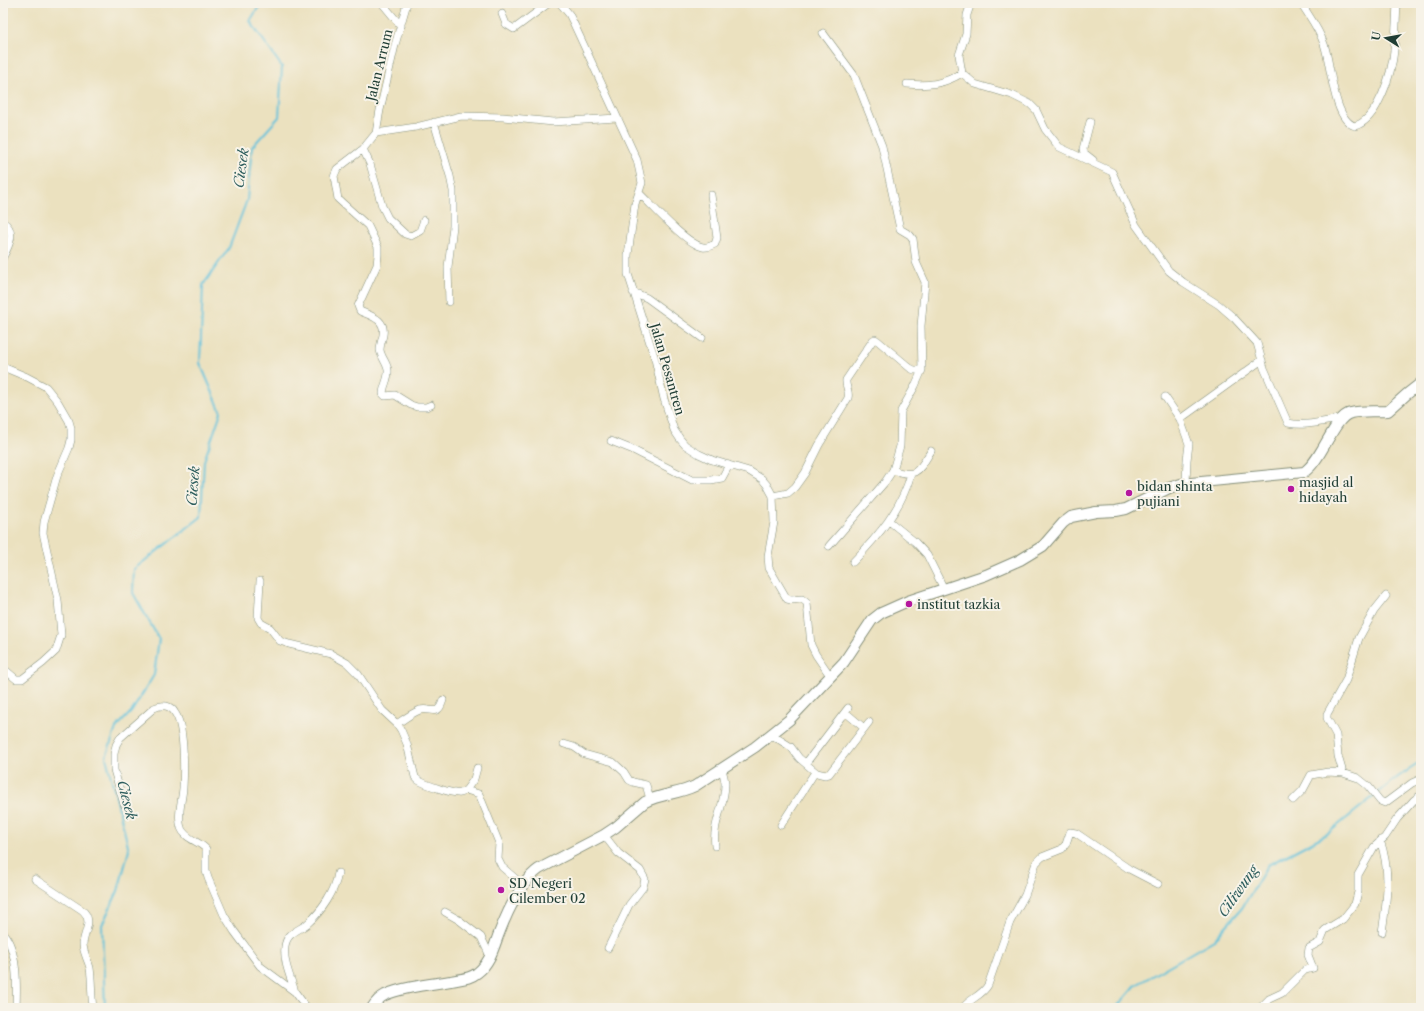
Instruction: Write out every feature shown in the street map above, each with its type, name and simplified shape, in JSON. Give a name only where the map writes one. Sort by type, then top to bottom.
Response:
[{"type":"street","points":[[382,3],[401,26]]},
{"type":"street","name":"Jalan Arrum","points":[[376,133],[380,110],[407,3]]},
{"type":"street","points":[[502,14],[506,24],[514,29],[549,3]]},
{"type":"street","name":"Jalan Pesantren","points":[[560,3],[573,22],[637,160],[642,181],[635,204],[628,255],[628,274],[656,359],[664,398],[676,434],[685,445],[699,454],[744,469],[758,477],[767,485],[773,496]]},
{"type":"street","points":[[970,3],[967,15],[966,34],[959,55],[962,73],[975,84],[1012,95],[1030,104],[1036,110],[1045,129],[1059,147],[1112,172],[1136,225],[1169,271],[1183,282],[1219,304],[1257,343],[1262,360],[1288,422],[1306,424],[1340,419],[1350,413],[1388,411],[1406,394],[1421,383]]},
{"type":"street","points":[[1301,3],[1316,27],[1324,44],[1338,103],[1342,113],[1349,123],[1355,126],[1363,122],[1374,109],[1383,93],[1391,71],[1395,52],[1397,3]]},
{"type":"street","points":[[823,33],[854,75],[882,146],[900,229],[910,235],[914,241],[916,262],[925,282],[921,326],[922,370],[915,386],[900,411],[900,446],[893,470],[885,482],[829,546]]},
{"type":"street","points":[[907,84],[926,86],[950,80],[962,73]]},
{"type":"street","points":[[431,405],[423,408],[417,407],[395,395],[383,395],[382,392],[388,373],[380,351],[384,332],[383,327],[377,318],[361,312],[358,308],[358,304],[376,265],[378,247],[368,226],[338,199],[333,178],[337,169],[363,149],[376,133],[416,127],[457,116],[471,115],[503,117],[553,122],[617,118]]},
{"type":"street","points":[[434,122],[453,191],[453,226],[448,267],[449,302]]},
{"type":"street","points":[[1090,122],[1083,149],[1084,153],[1092,159],[1095,164]]},
{"type":"street","points":[[363,149],[370,164],[385,212],[392,224],[405,234],[411,236],[420,231],[424,220]]},
{"type":"street","points":[[639,193],[685,237],[699,246],[705,247],[715,244],[717,238],[711,196]]},
{"type":"street","points":[[3,222],[6,224],[11,233],[10,240],[3,257]]},
{"type":"street","points":[[633,292],[647,298],[702,338]]},
{"type":"street","points":[[831,677],[811,645],[807,603],[802,599],[787,599],[770,571],[768,556],[774,525],[773,496],[788,493],[795,487],[805,473],[819,445],[848,398],[849,394],[846,380],[873,340],[878,340],[910,368],[914,370],[922,370]]},
{"type":"street","points":[[1180,419],[1262,360]]},
{"type":"street","points":[[3,367],[46,387],[58,402],[69,421],[72,434],[69,448],[57,476],[43,527],[44,539],[58,600],[62,635],[61,639],[56,651],[22,679],[16,679],[3,668]]},
{"type":"street","points":[[1165,397],[1180,419],[1189,444],[1186,483]]},
{"type":"street","points":[[372,1008],[379,999],[387,994],[426,984],[472,977],[482,970],[490,956],[504,922],[524,886],[532,875],[539,869],[604,835],[616,827],[643,803],[650,799],[691,788],[772,735],[789,720],[831,677],[853,651],[876,616],[903,603],[986,575],[1029,555],[1046,544],[1063,523],[1071,517],[1126,509],[1169,488],[1186,483],[1304,472],[1310,468],[1340,419]]},
{"type":"street","points":[[611,441],[631,449],[696,481],[722,478],[729,465]]},
{"type":"street","points":[[893,470],[904,474],[911,474],[918,470],[931,451]]},
{"type":"street","points":[[853,562],[889,521],[903,498],[911,474]]},
{"type":"street","points":[[889,521],[915,542],[927,555],[944,588]]},
{"type":"street","points":[[260,581],[259,621],[270,628],[279,639],[285,643],[325,652],[347,663],[358,674],[382,710],[397,724],[401,730],[416,778],[418,780],[443,790],[461,793],[466,790],[474,779],[477,768]]},
{"type":"street","points":[[1343,773],[1338,756],[1336,735],[1327,718],[1327,714],[1346,680],[1359,638],[1374,611],[1386,596]]},
{"type":"street","points":[[397,724],[420,710],[438,710],[442,700]]},
{"type":"street","points":[[124,804],[114,770],[114,754],[117,742],[154,708],[158,706],[170,707],[176,714],[180,727],[182,744],[183,789],[180,814],[181,827],[187,836],[206,849],[206,872],[208,878],[224,915],[234,931],[260,966],[295,992],[307,1008]]},
{"type":"street","points":[[772,735],[791,747],[799,758],[815,772],[825,776],[829,774],[867,725],[846,710],[806,763]]},
{"type":"street","points":[[564,744],[574,747],[584,754],[613,762],[620,767],[629,780],[646,785],[650,799]]},
{"type":"street","points":[[715,846],[714,839],[716,824],[725,791],[725,778],[722,769]]},
{"type":"street","points":[[781,825],[815,772]]},
{"type":"street","points":[[1292,800],[1304,790],[1311,775],[1328,772],[1343,773],[1358,778],[1368,786],[1380,801],[1386,803],[1412,783],[1421,779]]},
{"type":"street","points":[[466,790],[477,793],[481,798],[499,842],[498,859],[500,866],[524,886]]},
{"type":"street","points":[[1419,796],[1421,807]]},
{"type":"street","points":[[1260,1008],[1269,999],[1282,993],[1305,970],[1313,968],[1308,954],[1309,948],[1320,942],[1326,928],[1340,921],[1353,908],[1358,896],[1358,875],[1374,847],[1385,837],[1397,819],[1419,796]]},
{"type":"street","points":[[963,1008],[968,1002],[984,991],[988,986],[1010,922],[1025,895],[1037,860],[1044,855],[1062,848],[1066,844],[1070,832],[1076,833],[1129,869],[1158,884]]},
{"type":"street","points":[[604,835],[618,853],[640,870],[645,879],[643,887],[629,905],[608,948]]},
{"type":"street","points":[[1380,840],[1385,857],[1388,887],[1382,932]]},
{"type":"street","points":[[295,992],[285,957],[286,942],[291,934],[309,921],[330,896],[336,883],[338,872]]},
{"type":"street","points":[[35,879],[82,910],[87,915],[89,921],[83,943],[83,949],[88,959],[90,969],[93,1008]]},
{"type":"street","points":[[445,912],[459,920],[481,937],[490,956]]},
{"type":"street","points":[[3,933],[10,944],[15,966],[16,1008]]},
{"type":"waterway","name":"Ciesek","points":[[105,1008],[102,925],[118,891],[129,850],[106,757],[116,728],[132,711],[154,675],[159,639],[133,593],[134,569],[201,517],[204,461],[221,412],[200,363],[203,285],[229,248],[247,200],[252,147],[279,117],[282,67],[250,21],[260,5],[272,3]]},
{"type":"waterway","name":"Ciliwung","points":[[1116,1008],[1136,985],[1214,940],[1242,908],[1268,865],[1327,834],[1398,777],[1421,762]]},
{"type":"place","name":"masjid al hidayah","points":[[1291,489]]},
{"type":"place","name":"bidan shinta pujiani","points":[[1129,493]]},
{"type":"place","name":"institut tazkia","points":[[909,604]]},
{"type":"place","name":"SD Negeri Cilember 02","points":[[501,890]]}]
